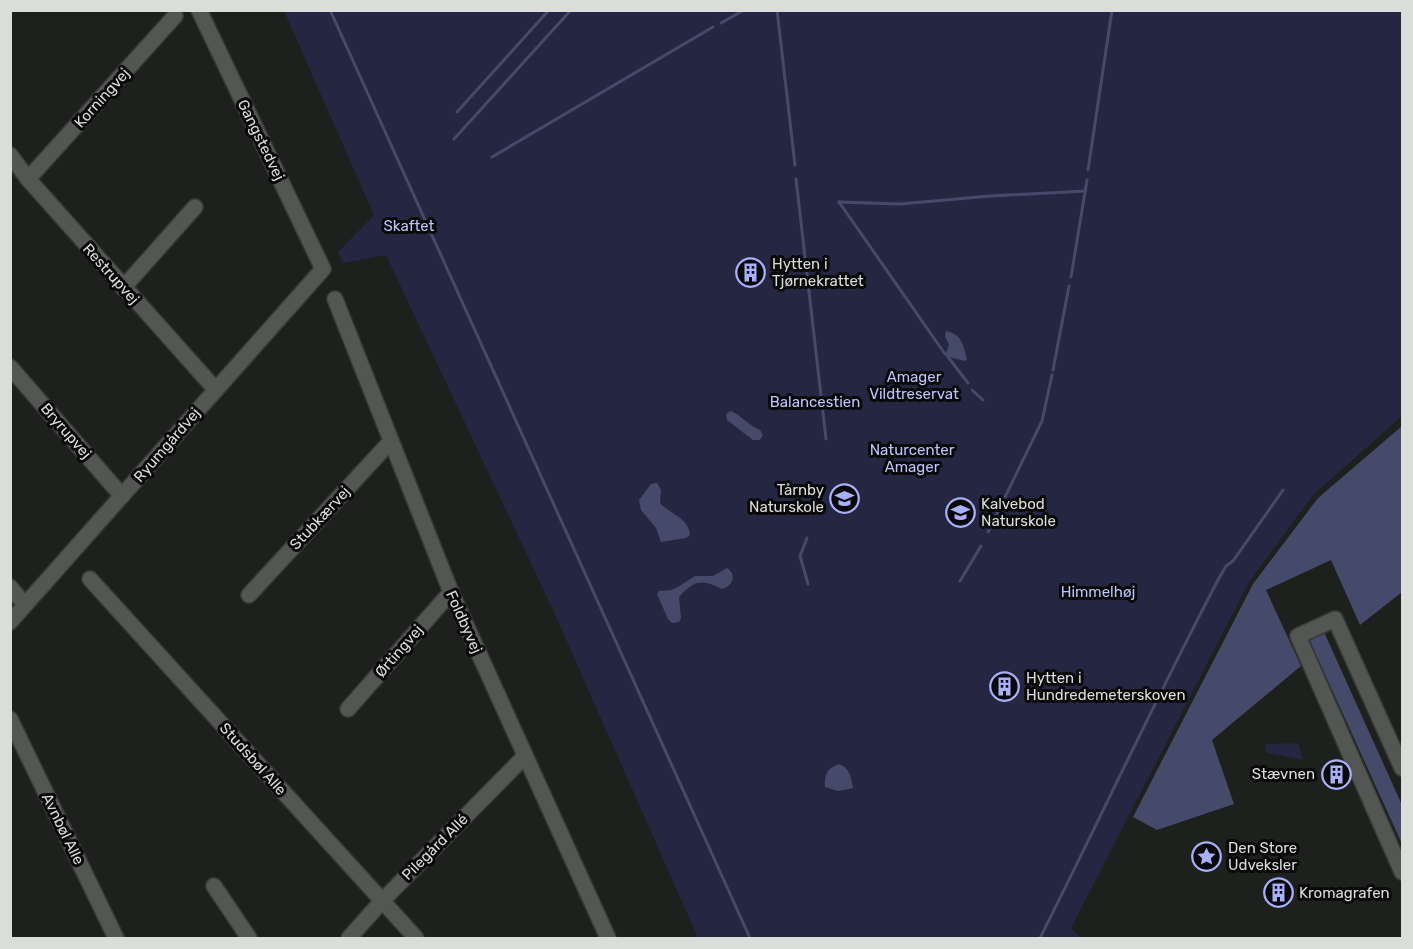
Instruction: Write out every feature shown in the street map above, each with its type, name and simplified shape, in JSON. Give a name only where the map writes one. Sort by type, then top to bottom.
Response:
[{"type":"street","name":"Gangstedvej","points":[[199,10],[323,269]]},
{"type":"street","name":"Korningvej","points":[[28,179],[175,16]]},
{"type":"street","name":"Restrupvej","points":[[10,155],[28,179],[123,288],[216,390]]},
{"type":"street","points":[[123,288],[195,207]]},
{"type":"street","name":"Ryumgårdvej","points":[[10,622],[323,269]]},
{"type":"street","name":"Foldbyvej","points":[[335,299],[451,592],[608,939]]},
{"type":"street","name":"Bryrupvej","points":[[10,366],[122,496]]},
{"type":"street","name":"Stubkærvej","points":[[249,595],[391,441]]},
{"type":"street","name":"Studsbøl Alle","points":[[90,579],[416,939]]},
{"type":"street","points":[[10,587],[26,605]]},
{"type":"street","name":"Ørtingvej","points":[[348,709],[451,592]]},
{"type":"street","points":[[1402,768],[1335,619],[1298,636],[1402,872]]},
{"type":"street","name":"Avnbøl Alle","points":[[10,719],[116,939]]},
{"type":"street","name":"Pilegård Allé","points":[[349,939],[382,901],[524,757]]},
{"type":"street","points":[[214,886],[249,939]]},
{"type":"green space","name":"Amager Vildtreservat","points":[[284,11],[1402,11],[1402,416],[1313,495],[1249,582],[1071,928],[1080,938],[698,938],[553,610],[386,255],[343,263],[338,252],[374,215]]},
{"type":"green space","points":[[1298,743],[1303,760],[1265,752],[1266,744]]},
{"type":"shaded area","points":[[946,331],[959,337],[967,359],[965,361],[945,356],[949,345],[945,336]]},
{"type":"shaded area","points":[[731,411],[760,430],[763,435],[760,440],[753,440],[727,420],[726,414]]},
{"type":"shaded area","points":[[1402,426],[1402,592],[1360,625],[1331,560],[1266,590],[1301,666],[1212,740],[1234,804],[1157,830],[1133,817],[1253,584],[1318,498]]},
{"type":"shaded area","points":[[657,483],[661,490],[660,503],[689,529],[690,535],[686,538],[661,542],[656,528],[641,510],[639,500],[651,484]]},
{"type":"shaded area","points":[[727,568],[733,577],[729,585],[722,589],[704,583],[694,584],[679,597],[681,618],[679,622],[672,623],[668,619],[657,594],[659,591],[671,590],[695,576],[713,576]]},
{"type":"shaded area","points":[[1324,632],[1402,805],[1402,844],[1309,639]]},
{"type":"shaded area","points":[[839,764],[848,770],[853,788],[838,791],[825,787],[827,772]]},
{"type":"waterway","points":[[330,10],[750,938]]},
{"type":"waterway","points":[[457,112],[549,10]]},
{"type":"waterway","points":[[454,139],[571,10]]},
{"type":"waterway","points":[[721,23],[744,10]]},
{"type":"waterway","points":[[777,10],[795,165]]},
{"type":"waterway","points":[[1088,170],[1112,10]]},
{"type":"waterway","points":[[492,157],[713,27]]},
{"type":"waterway","points":[[796,179],[826,439]]},
{"type":"waterway","points":[[1071,277],[1087,180]]},
{"type":"waterway","points":[[839,202],[900,204],[1085,191]]},
{"type":"waterway","points":[[839,202],[945,354]]},
{"type":"waterway","points":[[1053,370],[1069,286]]},
{"type":"waterway","points":[[948,357],[968,383]]},
{"type":"waterway","points":[[988,532],[1042,421],[1052,375]]},
{"type":"waterway","points":[[972,390],[983,400]]},
{"type":"waterway","points":[[1040,938],[1218,580],[1283,490]]},
{"type":"waterway","points":[[807,538],[800,556],[808,584]]},
{"type":"waterway","points":[[960,581],[981,546]]},
{"type":"place","name":"Hytten i Tjørnekrattet","points":[[751,273]]},
{"type":"place","name":"Tårnby Naturskole","points":[[845,499]]},
{"type":"place","name":"Kalvebod Naturskole","points":[[960,513]]},
{"type":"place","name":"Hytten i Hundredemeterskoven","points":[[1005,687]]},
{"type":"place","name":"Stævnen","points":[[1336,774]]},
{"type":"place","name":"Den Store Udveksler","points":[[1207,857]]},
{"type":"place","name":"Kromagrafen","points":[[1278,893]]},
{"type":"park label","name":"Skaftet","points":[[409,226]]},
{"type":"park label","name":"Balancestien","points":[[815,402]]},
{"type":"park label","name":"Naturcenter Amager","points":[[912,458]]},
{"type":"park label","name":"Himmelhøj","points":[[1098,592]]}]
